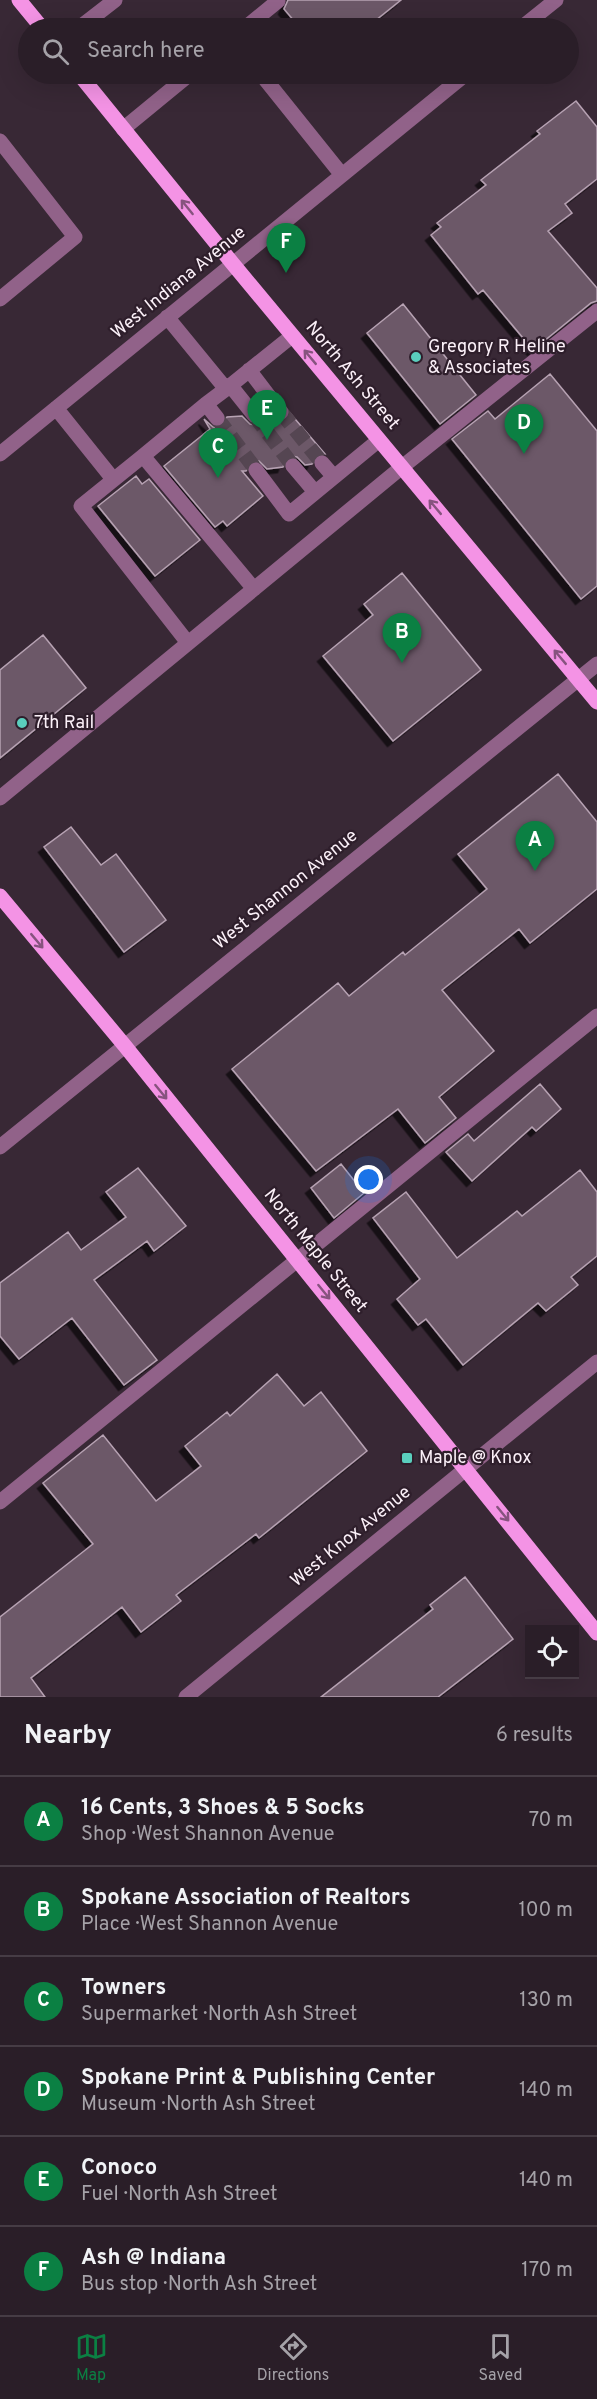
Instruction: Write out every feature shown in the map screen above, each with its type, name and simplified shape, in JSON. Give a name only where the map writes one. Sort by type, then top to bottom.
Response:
[{"type":"main road","points":[[19,0],[34,18]]},
{"type":"main road","name":"North Ash Street","points":[[87,84],[292,336],[597,702]]},
{"type":"main road","name":"North Maple Street","points":[[0,896],[125,1046],[597,1633]]},
{"type":"street","points":[[92,18],[115,0]]},
{"type":"street","points":[[534,18],[556,0]]},
{"type":"street","points":[[257,18],[278,1]]},
{"type":"street","points":[[123,129],[178,84]]},
{"type":"street","points":[[269,84],[342,175]]},
{"type":"street","name":"West Indiana Avenue","points":[[1,452],[454,84]]},
{"type":"street","points":[[0,141],[75,237],[0,299]]},
{"type":"street","points":[[0,798],[402,467],[597,311]]},
{"type":"street","points":[[168,318],[254,415]]},
{"type":"street","points":[[188,643],[81,507],[292,336]]},
{"type":"street","points":[[249,370],[281,412]]},
{"type":"street","points":[[206,404],[217,418]]},
{"type":"street","points":[[56,408],[113,479]]},
{"type":"street","points":[[256,470],[289,514],[379,440]]},
{"type":"street","points":[[143,456],[254,590]]},
{"type":"street","points":[[322,463],[334,477]]},
{"type":"street","points":[[293,466],[315,492]]},
{"type":"street","name":"West Shannon Avenue","points":[[0,1147],[597,664]]},
{"type":"street","points":[[0,1502],[597,1016]]},
{"type":"street","name":"West Knox Avenue","points":[[186,1697],[597,1362]]},
{"type":"building","points":[[288,0],[401,0],[378,18],[292,18],[284,9]]},
{"type":"building","points":[[576,101],[597,127],[597,179],[565,204],[572,213],[548,231],[597,288],[597,301],[591,303],[533,350],[483,290],[478,294],[431,235],[441,227],[437,223],[486,185],[481,180],[540,134],[537,131]]},
{"type":"building","name":"Gregory R Heline & Associates","points":[[403,304],[476,395],[440,424],[367,333]]},
{"type":"building","points":[[550,374],[597,431],[597,586],[581,599],[452,439],[488,411],[495,419]]},
{"type":"building","points":[[269,413],[277,421],[282,422],[290,413],[325,454],[316,455],[312,464],[305,465],[297,457],[292,456],[286,459],[283,467],[267,469],[259,461],[251,462],[246,471],[242,471],[263,496],[227,526],[223,521],[215,527],[164,466],[210,429],[204,419],[213,427],[218,428],[223,425],[227,417],[242,416],[250,424],[255,425],[261,422],[264,414]]},
{"type":"building","points":[[136,476],[142,484],[149,479],[200,540],[155,576],[98,506]]},
{"type":"building","points":[[402,573],[481,670],[393,741],[323,656],[373,615],[364,604]]},
{"type":"building","name":"7th Rail","points":[[43,635],[86,688],[0,758],[0,670]]},
{"type":"building","points":[[558,774],[597,822],[597,889],[530,943],[519,929],[442,990],[494,1051],[439,1097],[456,1118],[425,1143],[398,1109],[316,1171],[232,1069],[338,983],[349,996],[403,952],[405,955],[487,889],[458,854]]},
{"type":"building","points":[[71,827],[101,865],[116,854],[166,920],[124,952],[44,847]]},
{"type":"building","points":[[540,1084],[561,1109],[536,1131],[532,1127],[472,1181],[446,1152],[468,1134],[474,1141]]},
{"type":"building","points":[[341,1164],[364,1193],[334,1218],[311,1188]]},
{"type":"building","points":[[138,1168],[186,1226],[154,1251],[147,1241],[94,1280],[157,1360],[124,1385],[72,1318],[19,1359],[0,1336],[0,1283],[68,1232],[81,1250],[126,1217],[106,1192]]},
{"type":"building","points":[[580,1170],[597,1192],[597,1256],[571,1277],[578,1285],[546,1311],[538,1303],[463,1365],[426,1319],[418,1325],[397,1299],[420,1279],[373,1218],[406,1192],[457,1258],[517,1211],[522,1216]]},
{"type":"building","points":[[277,1374],[304,1406],[321,1392],[367,1451],[259,1538],[256,1534],[176,1595],[181,1601],[141,1632],[122,1607],[31,1678],[45,1697],[0,1697],[0,1617],[93,1544],[43,1483],[103,1435],[156,1501],[201,1466],[185,1446],[227,1412],[230,1416]]},
{"type":"building","points":[[465,1577],[513,1639],[438,1697],[321,1697],[433,1609],[430,1605]]},
{"type":"tunnel","points":[[281,412],[322,463]]},
{"type":"tunnel","points":[[254,415],[293,466]]},
{"type":"tunnel","points":[[217,418],[256,470]]},
{"type":"place","name":"Ash @ Indiana","points":[[286,273]]},
{"type":"place","name":"Gregory R Heline & Associates","points":[[416,357]]},
{"type":"place","name":"Conoco","points":[[267,440]]},
{"type":"place","name":"Spokane Print & Publishing Center","points":[[524,454]]},
{"type":"place","name":"Towners","points":[[218,478]]},
{"type":"place","name":"Spokane Association of Realtors","points":[[402,663]]},
{"type":"place","name":"7th Rail","points":[[22,723]]},
{"type":"place","name":"16 Cents, 3 Shoes & 5 Socks","points":[[535,871]]},
{"type":"place","name":"Maple @ Knox","points":[[407,1458]]}]
